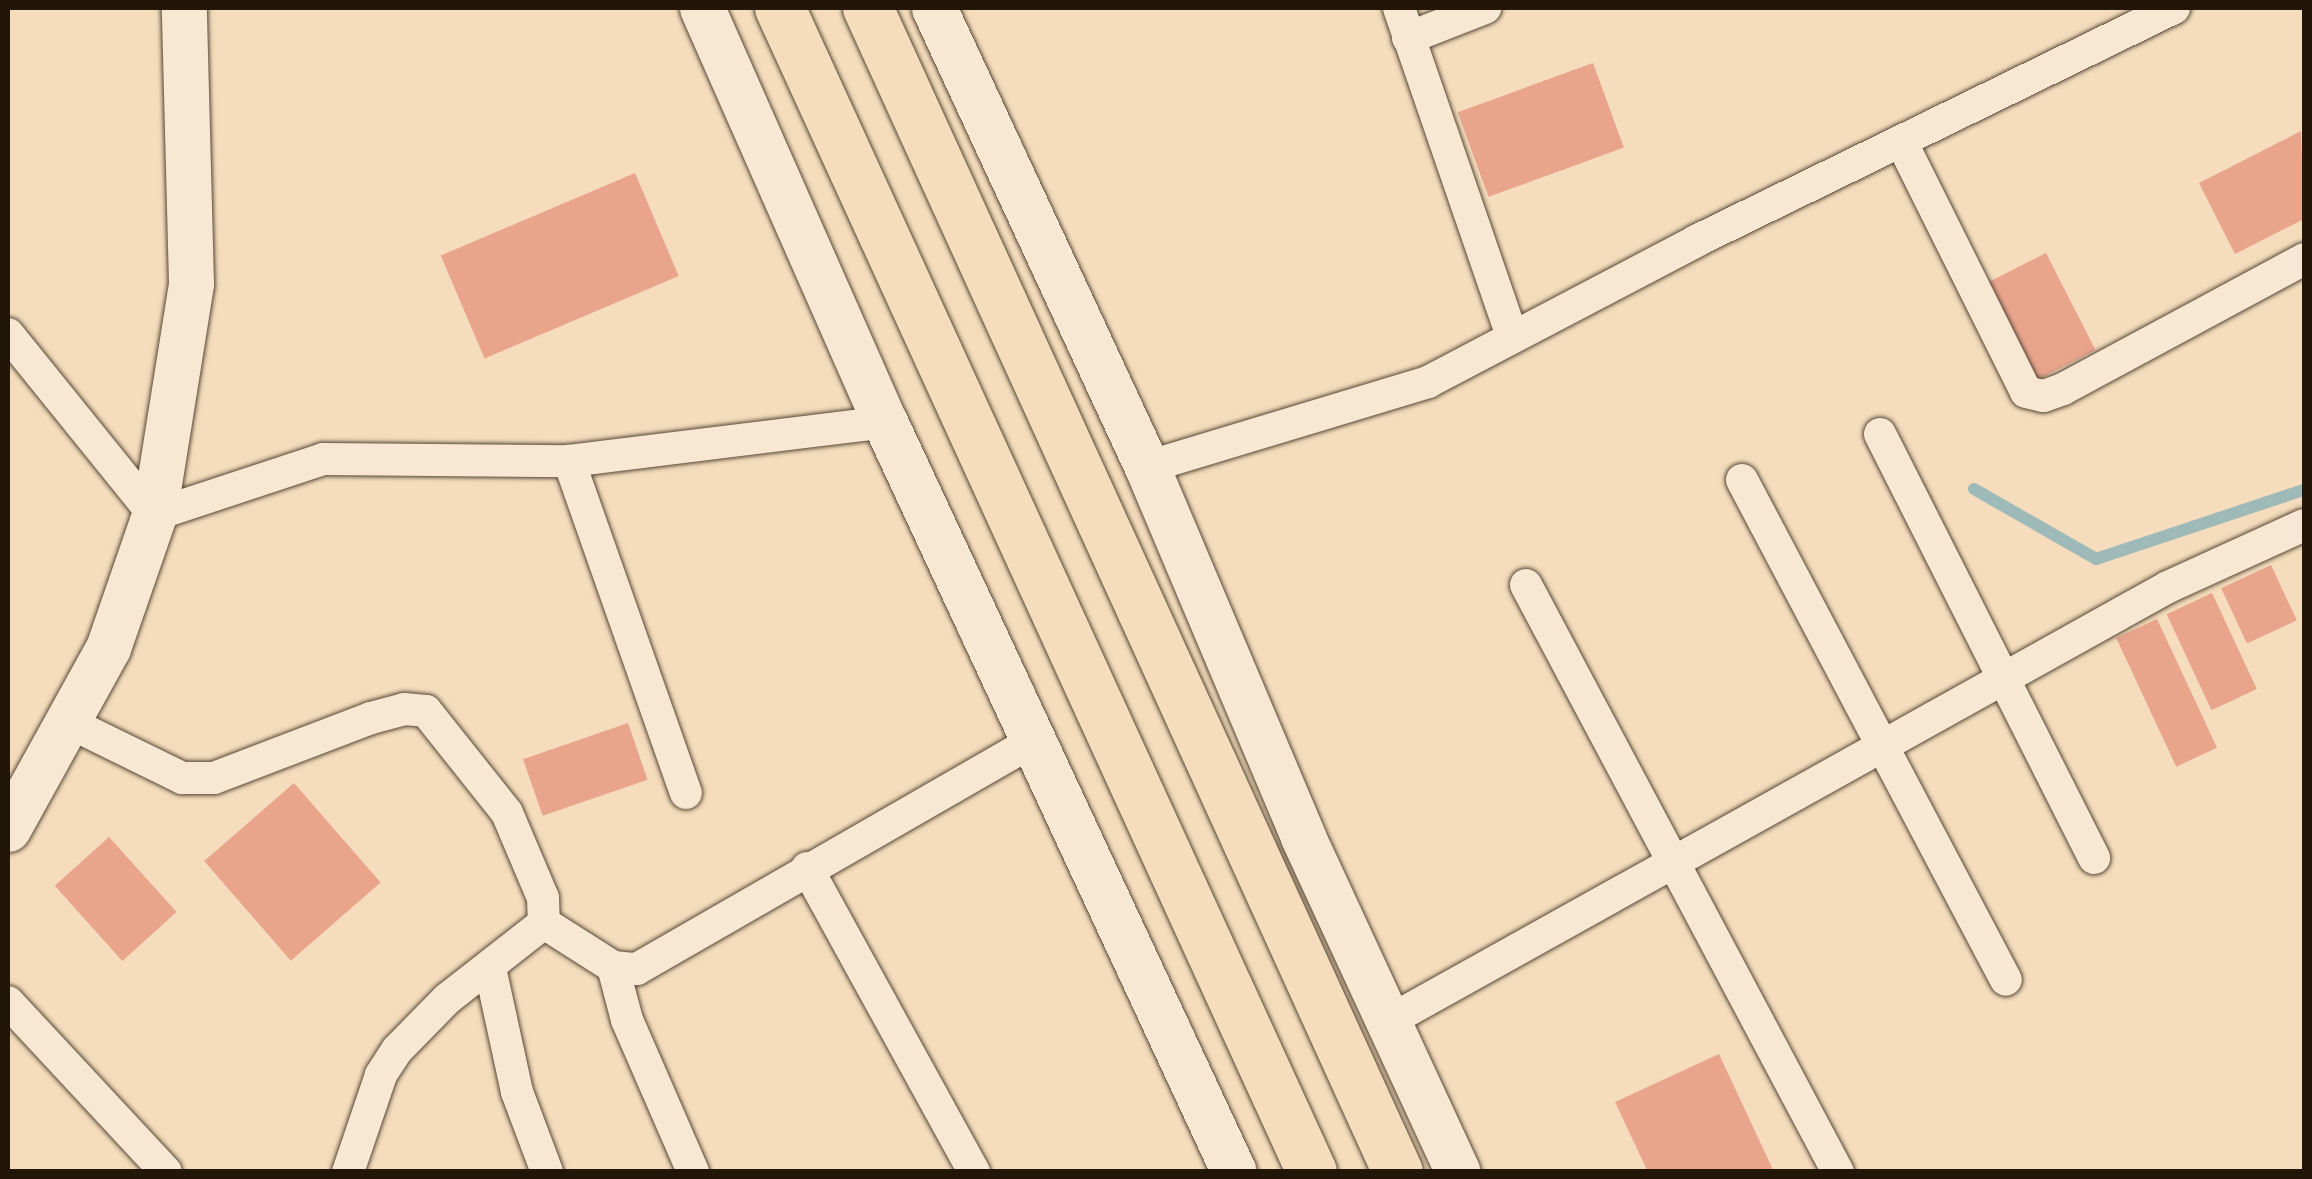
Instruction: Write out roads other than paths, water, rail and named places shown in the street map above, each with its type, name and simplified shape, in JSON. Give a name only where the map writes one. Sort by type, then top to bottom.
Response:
[{"type":"main road","points":[[780,8],[1312,1172]]},
{"type":"main road","points":[[868,8],[1398,1172]]},
{"type":"street","points":[[8,829],[72,724],[108,648],[154,516],[191,283],[184,8]]},
{"type":"street","points":[[702,8],[885,422],[1234,1172]]},
{"type":"street","points":[[934,8],[1146,467],[1387,1022],[1458,1172]]},
{"type":"street","points":[[1485,8],[1404,23],[1512,337]]},
{"type":"street","points":[[1146,467],[1428,382],[1901,141],[2174,8]]},
{"type":"street","points":[[1901,141],[2026,392],[2044,396],[2063,388],[2304,259]]},
{"type":"street","points":[[8,334],[154,516]]},
{"type":"street","points":[[154,516],[323,459],[569,461],[885,422]]},
{"type":"street","points":[[1880,434],[2094,858]]},
{"type":"street","points":[[569,461],[686,793]]},
{"type":"street","points":[[1742,480],[2006,980]]},
{"type":"street","points":[[1387,1022],[1677,867],[2168,587],[2304,526]]},
{"type":"street","points":[[1526,585],[1838,1172]]},
{"type":"street","points":[[72,724],[182,778],[214,778],[371,718],[404,709],[426,711],[507,813],[544,898],[544,923]]},
{"type":"street","points":[[544,923],[613,967],[637,969],[663,959],[808,868],[1034,742]]},
{"type":"street","points":[[808,868],[974,1172]]},
{"type":"street","points":[[348,1172],[380,1075],[397,1050],[446,1000],[544,923]]},
{"type":"street","points":[[613,967],[627,1020],[694,1172]]},
{"type":"street","points":[[490,968],[517,1092],[547,1172]]},
{"type":"street","points":[[8,1002],[166,1172]]},
{"type":"waterway","points":[[1974,489],[2096,559],[2304,490]]}]
